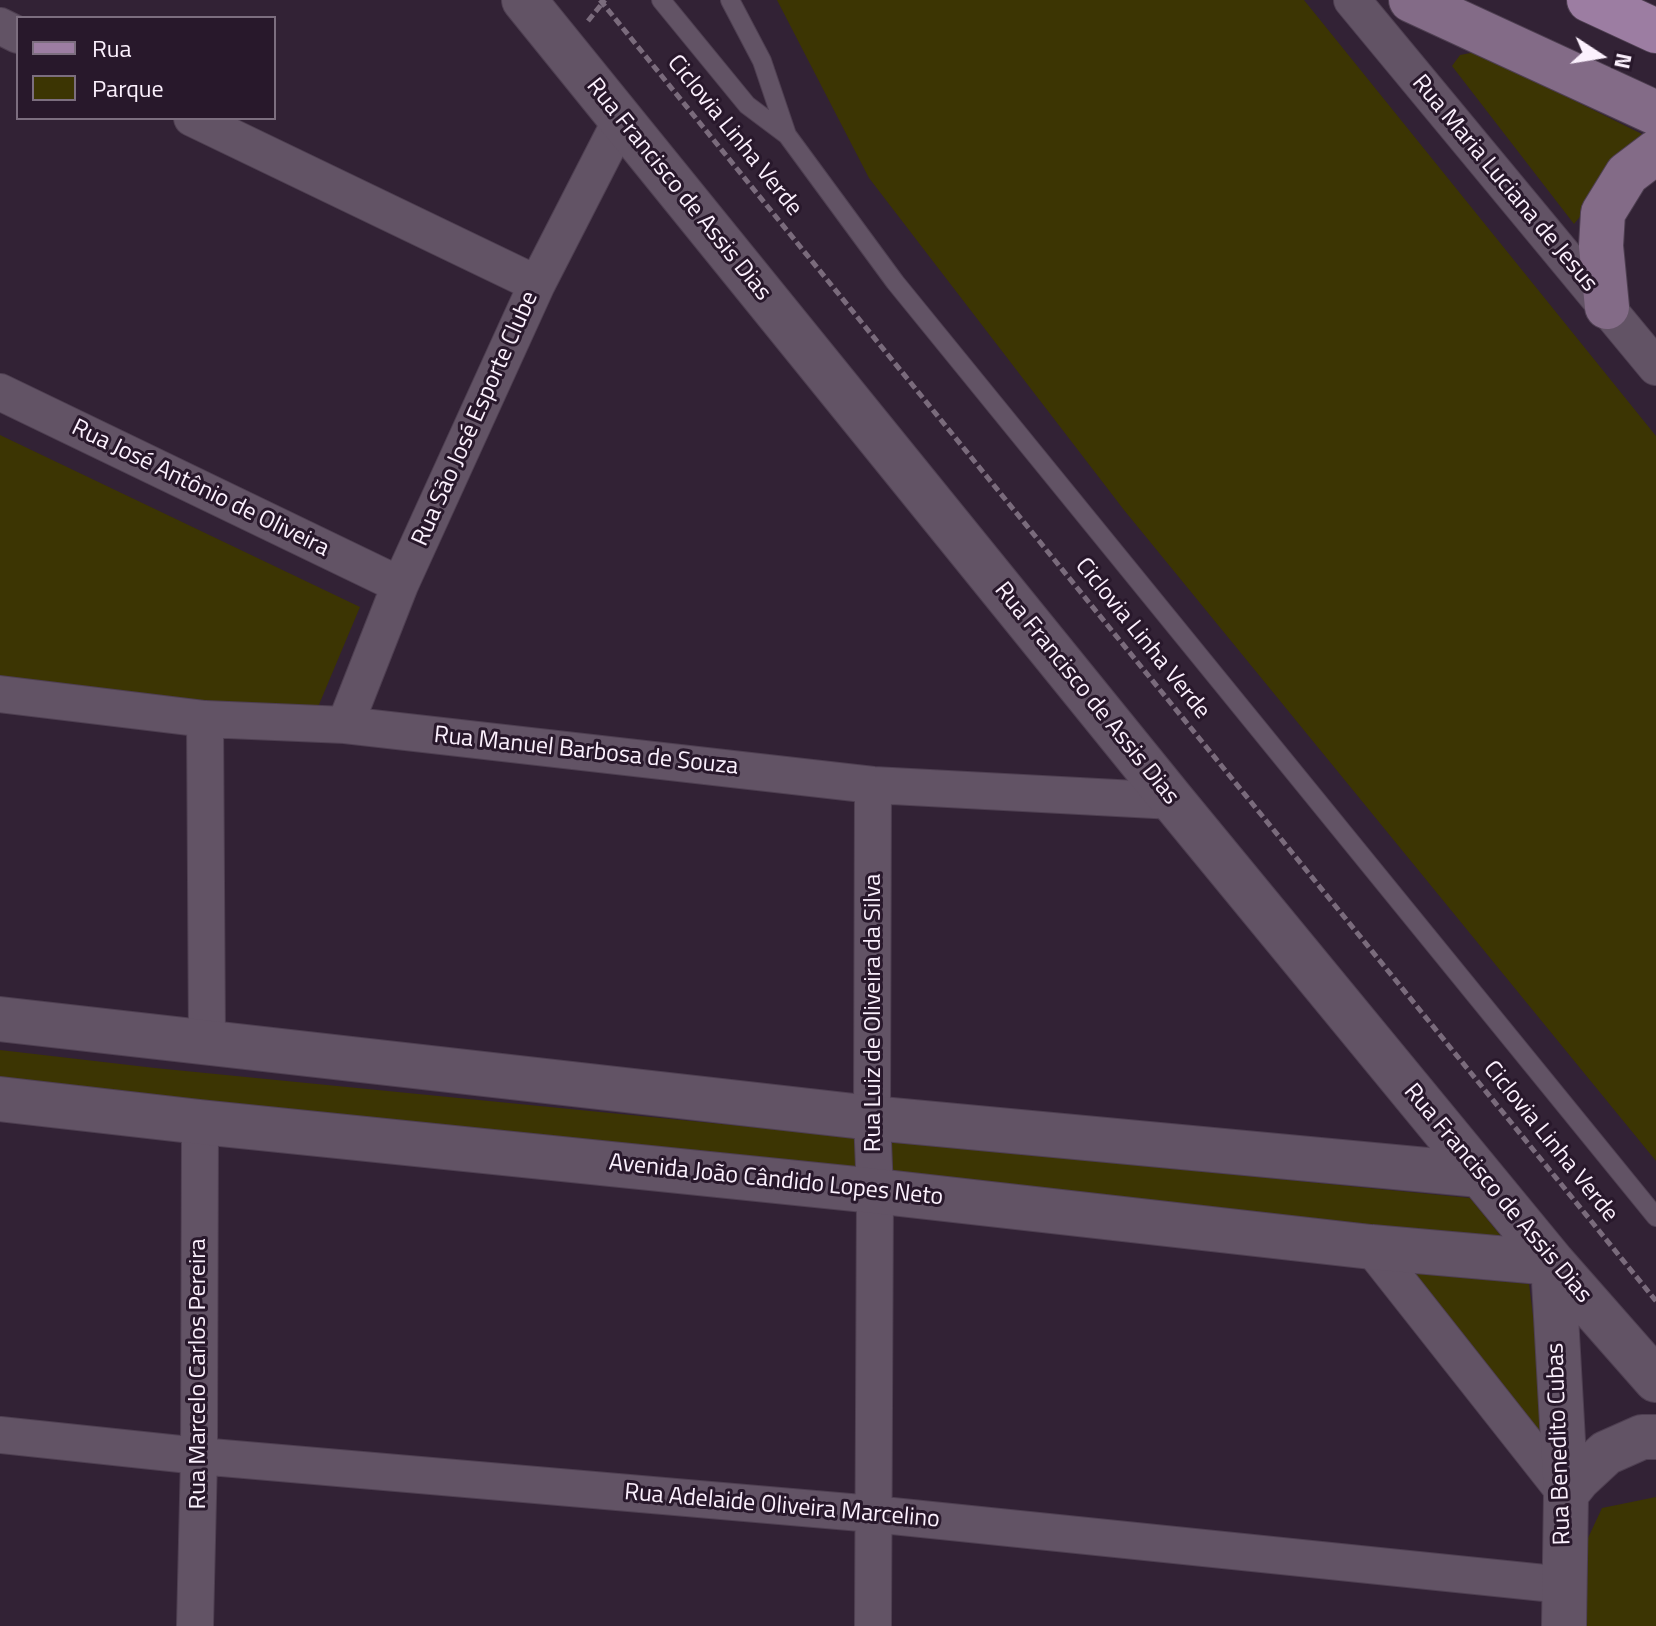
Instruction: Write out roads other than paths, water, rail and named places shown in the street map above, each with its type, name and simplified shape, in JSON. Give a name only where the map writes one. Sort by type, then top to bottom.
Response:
[{"type":"main road","points":[[1411,0],[1656,113]]},
{"type":"main road","points":[[1589,0],[1656,31]]},
{"type":"main road","points":[[1607,307],[1601,246],[1603,213],[1627,174],[1656,152]]},
{"type":"street","name":"Rua Francisco de Assis Dias","points":[[524,0],[1173,801],[1553,1263],[1656,1380]]},
{"type":"street","name":"Rua Maria Luciana de Jesus","points":[[1352,0],[1656,367]]},
{"type":"street","points":[[196,120],[537,284]]},
{"type":"street","name":"Rua São José Esporte Clube","points":[[345,725],[400,585],[537,284],[621,120]]},
{"type":"street","name":"Rua José Antônio de Oliveira","points":[[0,392],[400,585]]},
{"type":"street","name":"Rua Manuel Barbosa de Souza","points":[[0,694],[205,719],[345,725],[873,785],[1173,801]]},
{"type":"street","points":[[205,719],[207,1043]]},
{"type":"street","name":"Rua Luiz de Oliveira da Silva","points":[[873,785],[873,1626]]},
{"type":"street","points":[[0,1019],[872,1118],[1480,1175]]},
{"type":"street","name":"Avenida João Cândido Lopes Neto","points":[[0,1099],[875,1191],[1371,1247],[1553,1263]]},
{"type":"street","name":"Rua Marcelo Carlos Pereira","points":[[195,1626],[200,1122]]},
{"type":"street","points":[[1371,1247],[1566,1494],[1606,1453],[1642,1437],[1656,1437]]},
{"type":"street","name":"Rua Benedito Cubas","points":[[1553,1263],[1566,1494],[1564,1606]]},
{"type":"street","name":"Rua Adelaide Oliveira Marcelino","points":[[0,1435],[199,1456],[873,1514],[1564,1606]]},
{"type":"lane","points":[[661,0],[747,105],[787,135],[895,282],[1656,1217]]},
{"type":"lane","points":[[730,0],[762,61],[787,135]]}]
